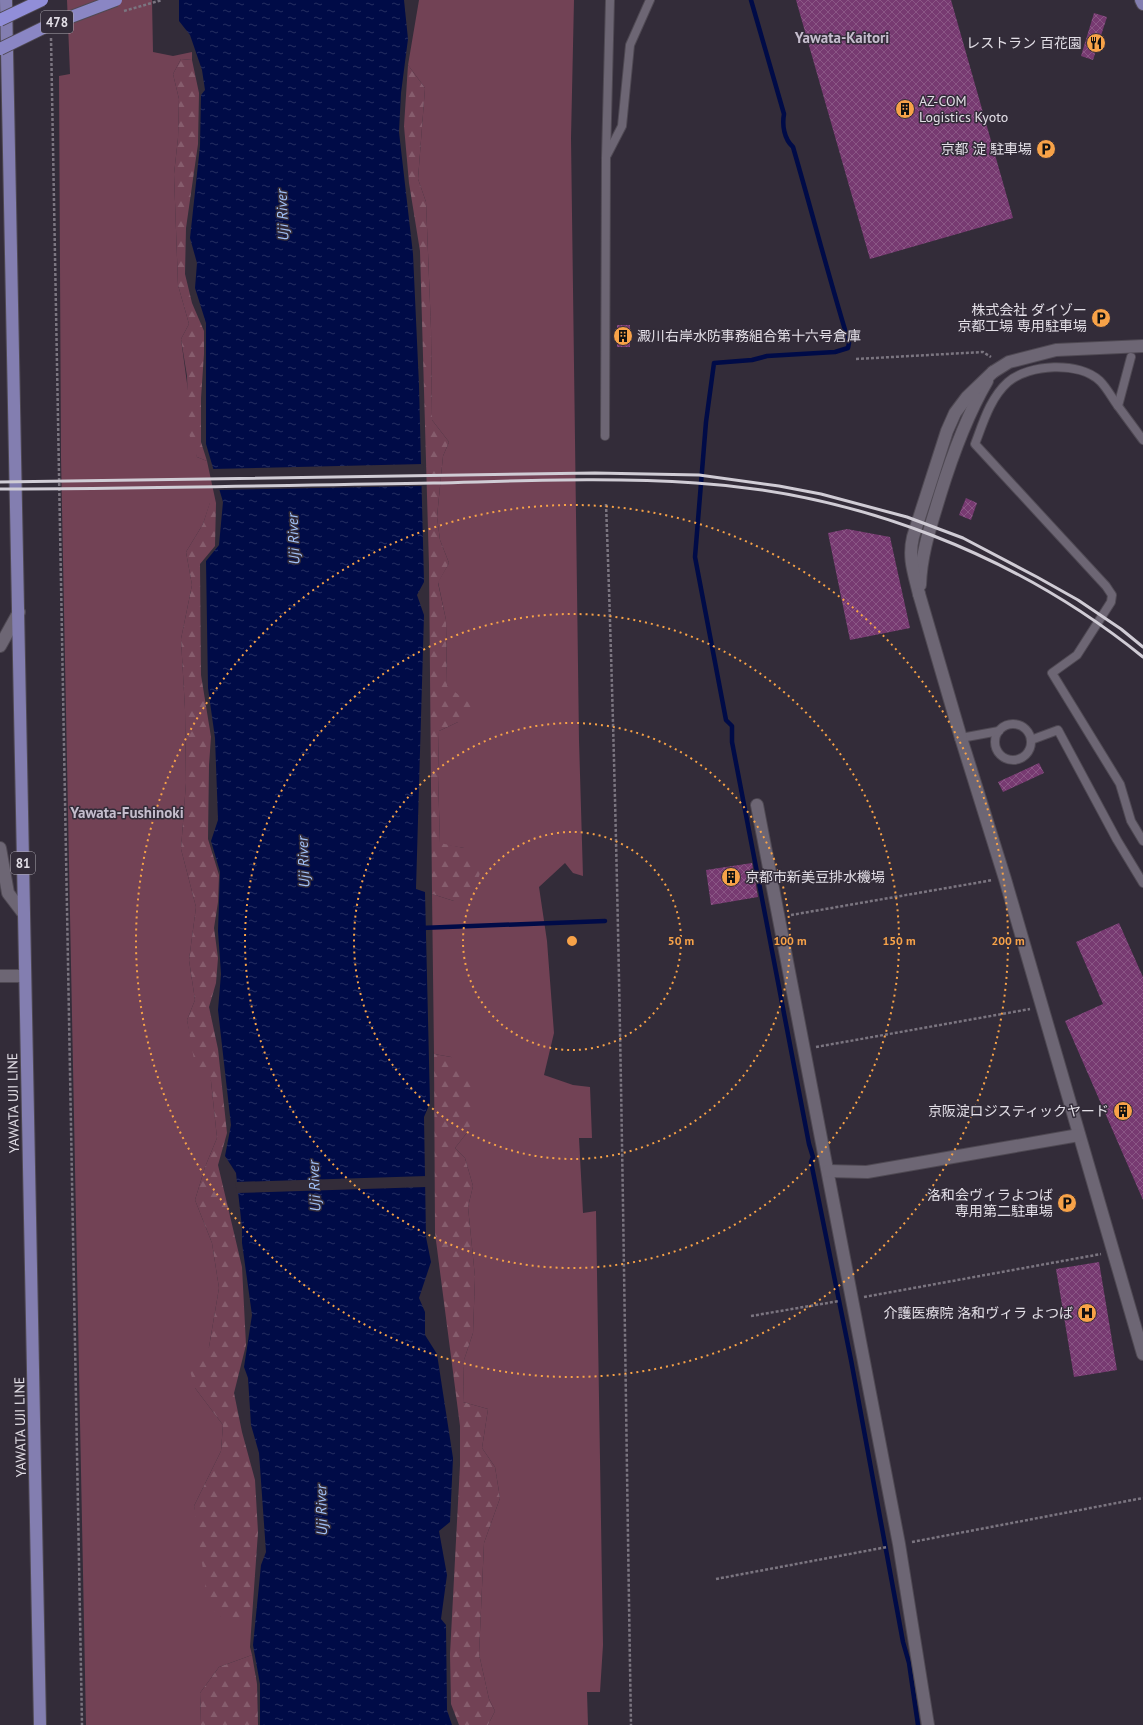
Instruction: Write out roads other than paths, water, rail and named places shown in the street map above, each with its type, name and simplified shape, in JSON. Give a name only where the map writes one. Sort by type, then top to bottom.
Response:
[{"type":"highway","points":[[0,20],[42,0]]},
{"type":"highway","name":"478","points":[[0,49],[47,26],[116,0]]},
{"type":"main road","name":"YAWATA UJI LINE","points":[[6,0],[40,1725]]},
{"type":"main road","points":[[1141,0],[1143,4]]},
{"type":"street","points":[[1143,346],[1056,350],[1009,362],[998,369],[967,397],[955,413],[947,431],[913,537],[910,551],[919,594],[961,738],[1005,878],[1143,1354]]},
{"type":"street","points":[[0,646],[18,612]]},
{"type":"street","points":[[757,805],[899,1544],[928,1725]]},
{"type":"street","points":[[0,848],[8,893],[24,914]]},
{"type":"street","points":[[0,976],[25,976]]},
{"type":"street","points":[[828,1171],[867,1172],[1079,1135]]},
{"type":"lane","points":[[605,436],[606,158],[610,0]]},
{"type":"lane","points":[[606,158],[622,126],[630,45],[650,0]]},
{"type":"lane","points":[[1118,406],[1131,357]]},
{"type":"lane","points":[[1143,440],[1100,381],[1088,373],[1076,369],[1052,366],[1028,372],[1008,382],[992,402],[975,444],[1106,586],[1112,595],[1111,602],[1077,655],[1052,673],[1120,784],[1131,821],[1143,841]]},
{"type":"lane","points":[[961,738],[999,731],[1007,725],[1018,724],[1027,730],[1031,740],[1031,746],[1026,756],[1020,759],[1009,760],[999,754],[996,748],[996,737],[999,731]]},
{"type":"lane","points":[[1031,740],[1058,730],[1117,840],[1143,883]]},
{"type":"water","name":"Uji River","points":[[179,0],[404,0],[408,39],[401,93],[399,132],[413,254],[419,385],[424,582],[417,595],[424,615],[416,889],[425,892],[430,1103],[424,1117],[426,1237],[431,1262],[419,1298],[425,1312],[425,1335],[437,1354],[453,1458],[450,1522],[439,1531],[447,1575],[441,1619],[446,1625],[447,1710],[452,1725],[260,1725],[260,1684],[253,1645],[261,1565],[266,1552],[259,1453],[251,1425],[248,1378],[244,1367],[252,1315],[242,1243],[242,1228],[236,1173],[225,1156],[231,1125],[218,1010],[221,974],[218,931],[220,872],[211,841],[218,820],[215,738],[208,688],[206,561],[219,545],[223,502],[206,444],[206,323],[195,288],[197,263],[190,238],[200,146],[201,95],[205,90],[202,70],[190,35],[179,21]]},
{"type":"waterway","points":[[751,0],[784,114],[784,132],[793,147],[849,343],[848,348],[835,352],[767,356],[752,360],[714,363],[706,422],[695,557],[726,720],[732,726],[732,742],[809,1144],[813,1157],[811,1162],[851,1360],[903,1642],[909,1663],[918,1725]]},
{"type":"waterway","points":[[421,928],[605,921]]},
{"type":"railway","points":[[0,482],[595,473],[699,475],[779,486],[821,494],[907,517],[963,538],[1078,600],[1121,629],[1143,647]]},
{"type":"railway","points":[[0,489],[163,488],[598,480],[663,481],[756,489],[816,500],[875,516],[933,536],[989,560],[1043,588],[1094,621],[1143,657]]},
{"type":"place","name":"レストラン 百花園","points":[[1096,43]]},
{"type":"place","name":"AZ-COM Logistics Kyoto","points":[[905,109]]},
{"type":"place","name":"京都 淀 駐車場","points":[[1046,149]]},
{"type":"place","name":"株式会社 ダイゾー 京都工場 専用駐車場","points":[[1101,318]]},
{"type":"place","name":"澱川右岸水防事務組合第十六号倉庫","points":[[623,336]]},
{"type":"place","name":"京都市新美豆排水機場","points":[[731,877]]},
{"type":"place","name":"京阪淀ロジスティックヤード","points":[[1123,1111]]},
{"type":"place","name":"洛和会ヴィラよつば 専用第二駐車場","points":[[1067,1203]]},
{"type":"place","name":"介護医療院 洛和ヴィラ よつば","points":[[1087,1313]]},
{"type":"district","name":"Yawata-Kaitori","points":[[842,37]]},
{"type":"district","name":"Yawata-Fushinoki","points":[[127,812]]}]
